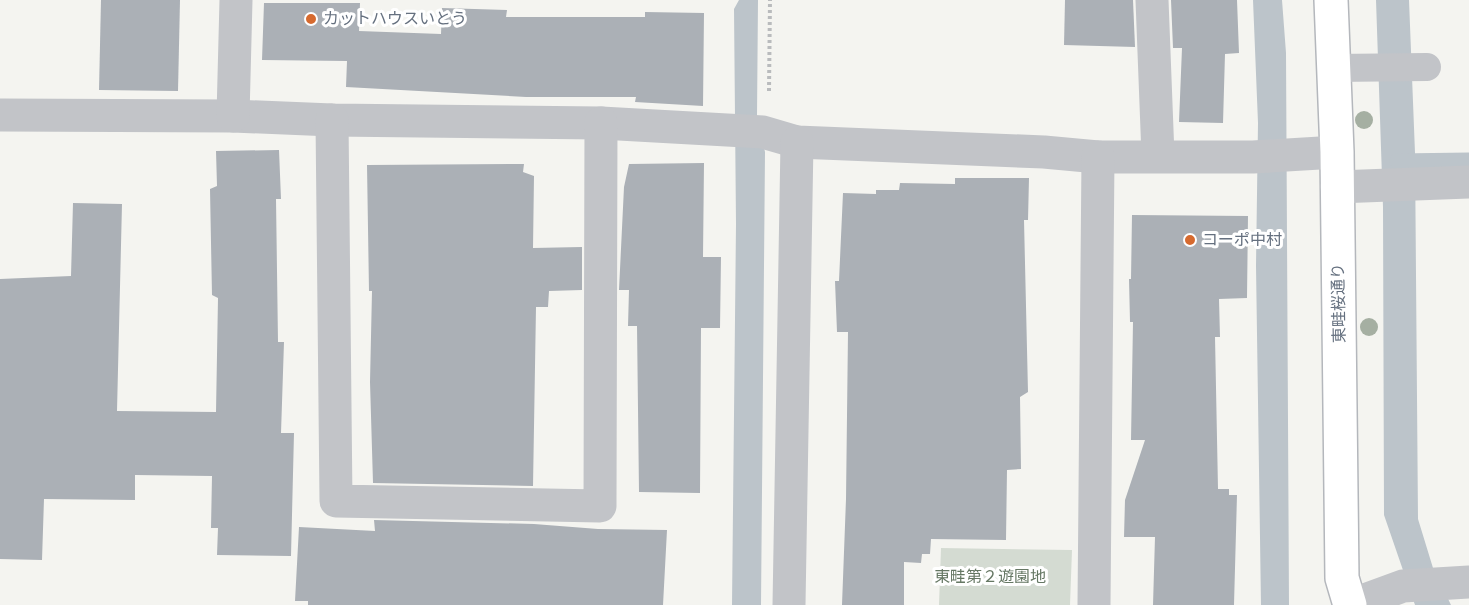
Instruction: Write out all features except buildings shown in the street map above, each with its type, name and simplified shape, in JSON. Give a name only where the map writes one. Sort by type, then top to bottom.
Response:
[{"type":"street","points":[[233,116],[236,0]]},
{"type":"street","points":[[1152,0],[1158,156]]},
{"type":"street","name":"東畦桜通り","points":[[1330,0],[1337,152],[1342,578],[1350,605]]},
{"type":"street","points":[[0,115],[233,116],[332,120],[601,123],[729,129],[777,136],[1098,157],[1253,157],[1337,152]]},
{"type":"street","points":[[332,120],[336,501],[600,506],[601,123]]},
{"type":"street","points":[[777,136],[789,605]]},
{"type":"street","points":[[1094,605],[1098,157]]},
{"type":"street","points":[[1337,188],[1469,182]]},
{"type":"street","points":[[1350,605],[1403,586],[1458,582]]},
{"type":"lane","points":[[1333,68],[1420,67]]},
{"type":"path","points":[[770,0],[777,136]]},
{"type":"green space","name":"東畦第２遊園地","points":[[941,548],[1072,550],[1070,605],[939,605]]},
{"type":"shaded area","points":[[739,0],[758,0],[757,115],[765,152],[761,605],[732,605],[736,224],[734,9]]},
{"type":"shaded area","points":[[1253,0],[1282,0],[1286,53],[1289,605],[1261,605],[1256,266],[1258,123]]},
{"type":"shaded area","points":[[1376,0],[1409,0],[1415,153],[1418,519],[1433,568],[1451,605],[1415,605],[1384,515],[1383,207]]},
{"type":"waterway","points":[[1397,161],[1469,160]]},
{"type":"place","name":"カットハウスいとう","points":[[311,19]]},
{"type":"place","name":"コーポ中村","points":[[1190,240]]}]
